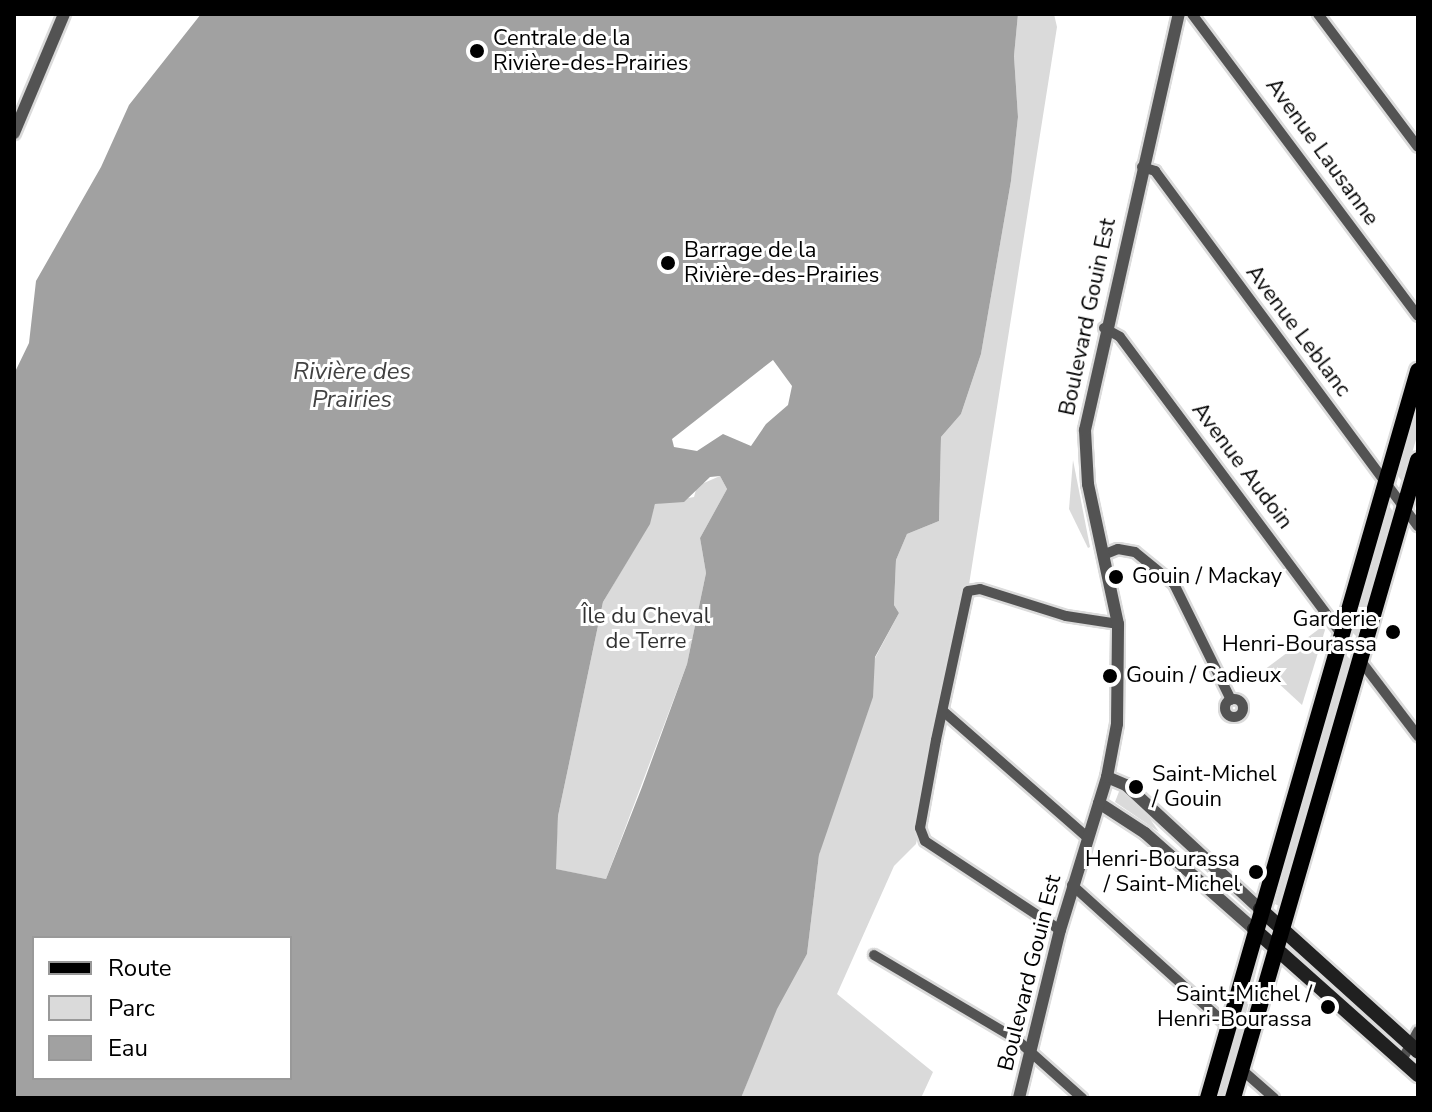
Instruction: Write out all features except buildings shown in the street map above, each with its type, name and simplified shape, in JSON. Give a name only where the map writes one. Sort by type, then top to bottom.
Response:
[{"type":"main road","points":[[1208,1098],[1254,929],[1418,371]]},
{"type":"main road","points":[[1233,1098],[1418,460]]},
{"type":"main road","points":[[1260,909],[1414,1048]]},
{"type":"main road","points":[[1254,929],[1418,1075]]},
{"type":"street","points":[[14,133],[64,14]]},
{"type":"street","name":"Boulevard Gouin Est","points":[[1019,1098],[1072,885],[1107,777],[1118,709],[1118,624],[1085,443],[1104,328],[1179,14]]},
{"type":"street","name":"Avenue Lausanne","points":[[1192,14],[1418,316]]},
{"type":"street","points":[[1318,14],[1418,147]]},
{"type":"street","name":"Avenue Leblanc","points":[[1142,167],[1155,171],[1418,526]]},
{"type":"street","name":"Avenue Audoin","points":[[1104,328],[1120,337],[1341,634]]},
{"type":"street","points":[[1103,555],[1118,549],[1135,552],[1174,584],[1231,700]]},
{"type":"street","points":[[1060,930],[931,847],[920,828],[968,591],[980,589],[1066,616],[1118,624]]},
{"type":"street","points":[[1360,660],[1418,736]]},
{"type":"street","points":[[943,711],[1088,838]]},
{"type":"street","points":[[1107,777],[1126,785],[1260,909]]},
{"type":"street","points":[[1099,803],[1145,833],[1254,929]]},
{"type":"street","points":[[1072,885],[1227,1025]]},
{"type":"street","points":[[874,955],[1029,1049],[1082,1098]]},
{"type":"street","points":[[1402,1060],[1414,1048],[1418,1031]]},
{"type":"street","points":[[1241,1069],[1274,1098]]},
{"type":"green space","points":[[1018,14],[1054,14],[1057,27],[968,591],[916,844],[894,866],[837,994],[933,1072],[921,1098],[741,1098],[776,1007],[807,954],[819,855],[875,658],[899,613],[894,605],[896,560],[907,534],[939,521],[941,437],[961,414],[981,354],[1011,181],[1018,117],[1014,56]]},
{"type":"green space","points":[[1418,399],[1418,433],[1403,483],[1396,473]]},
{"type":"green space","points":[[1073,460],[1090,547],[1088,548],[1069,509]]},
{"type":"green space","name":"Île du Cheval de Terre","points":[[720,476],[727,489],[700,538],[706,573],[687,664],[606,879],[555,869],[558,816],[603,602],[649,524],[655,504],[694,497],[697,486]]},
{"type":"green space","points":[[1387,503],[1394,513],[1358,638],[1350,630]]},
{"type":"green space","points":[[1323,626],[1325,630],[1302,705],[1264,670]]},
{"type":"green space","points":[[1343,652],[1351,660],[1279,906],[1275,904]]},
{"type":"green space","points":[[1120,789],[1146,813],[1159,832],[1115,802]]},
{"type":"green space","points":[[1255,953],[1260,955],[1226,1098],[1216,1098]]},
{"type":"water","name":"Rivière des Prairies","points":[[201,14],[1018,14],[1014,56],[1018,117],[1011,181],[981,354],[961,414],[941,437],[939,521],[907,534],[896,560],[894,605],[899,613],[875,657],[873,697],[819,855],[807,954],[777,1009],[741,1098],[14,1098],[14,374],[29,343],[36,281],[101,167],[129,105]],"holes":[[[773,360],[792,386],[788,405],[766,424],[751,446],[723,434],[697,451],[674,447],[672,439]],[[720,476],[727,489],[700,538],[706,573],[687,664],[606,879],[556,869],[558,816],[603,602],[650,524],[655,504],[684,502],[710,477]]]},
{"type":"place","name":"Centrale de la Rivière-des-Prairies","points":[[477,51]]},
{"type":"place","name":"Barrage de la Rivière-des-Prairies","points":[[668,263]]},
{"type":"place","name":"Gouin / Mackay","points":[[1116,577]]},
{"type":"place","name":"Garderie Henri-Bourassa","points":[[1393,632]]},
{"type":"place","name":"Gouin / Cadieux","points":[[1110,676]]},
{"type":"place","name":"Saint-Michel / Gouin","points":[[1136,787]]},
{"type":"place","name":"Henri-Bourassa / Saint-Michel","points":[[1256,872]]},
{"type":"place","name":"Saint-Michel / Henri-Bourassa","points":[[1328,1007]]}]
